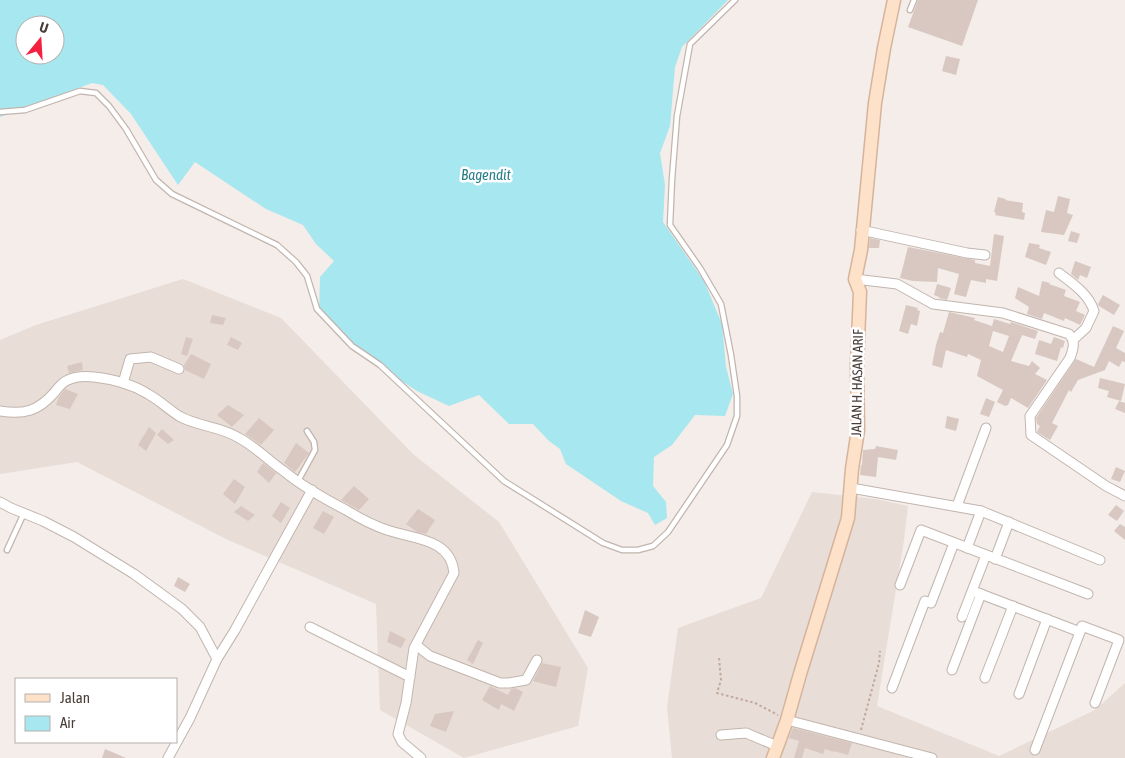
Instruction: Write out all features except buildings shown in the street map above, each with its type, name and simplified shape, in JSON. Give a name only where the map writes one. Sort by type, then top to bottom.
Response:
[{"type":"main road","name":"JALAN H. HASAN ARIF","points":[[775,752],[787,720],[848,518],[858,430],[857,365],[860,292],[855,279],[860,250],[875,103],[894,0]]},
{"type":"street","points":[[861,230],[967,253],[985,255]]},
{"type":"street","points":[[1059,272],[1082,291],[1094,311],[1086,328],[1073,340]]},
{"type":"street","points":[[855,279],[897,284],[933,304],[1003,313],[1069,334],[1073,340],[1070,358],[1030,416],[1031,435],[1106,486],[1125,496]]},
{"type":"street","points":[[122,383],[130,358],[151,357],[179,369]]},
{"type":"street","points":[[0,411],[26,412],[39,407],[66,380],[77,377],[93,377],[122,383],[147,393],[180,416],[203,426],[238,436],[329,502],[375,526],[434,543],[454,565],[454,573],[416,644],[406,704],[398,734],[402,742],[421,758]]},
{"type":"street","points":[[957,506],[986,428]]},
{"type":"street","points":[[851,488],[981,510],[1100,560]]},
{"type":"street","points":[[178,740],[217,659],[240,622],[312,490]]},
{"type":"street","points":[[0,502],[74,537],[134,574],[182,608],[200,627],[217,659]]},
{"type":"street","points":[[967,548],[981,510]]},
{"type":"street","points":[[995,559],[1009,522]]},
{"type":"street","points":[[900,585],[921,530],[1088,594]]},
{"type":"street","points":[[892,688],[925,601],[931,603],[954,543]]},
{"type":"street","points":[[952,670],[977,592],[986,555]]},
{"type":"street","points":[[977,592],[1080,632]]},
{"type":"street","points":[[962,617],[977,592]]},
{"type":"street","points":[[985,678],[1012,606]]},
{"type":"street","points":[[1019,694],[1047,619]]},
{"type":"street","points":[[1035,750],[1082,626],[1119,640],[1094,703]]},
{"type":"street","points":[[310,628],[410,677]]},
{"type":"street","points":[[416,644],[430,656],[500,683],[526,680],[538,660]]},
{"type":"street","points":[[787,720],[926,757]]},
{"type":"street","points":[[721,735],[746,733],[775,752]]},
{"type":"street","points":[[168,758],[176,743]]},
{"type":"lane","points":[[0,112],[26,110],[80,91],[96,93],[109,106],[126,129],[156,180],[179,198],[278,245],[296,262],[307,276],[317,309],[352,346],[380,366],[403,386],[504,481],[602,543],[622,550],[638,550],[653,546],[668,532],[727,445],[737,416],[737,396],[732,355],[721,304],[700,268],[670,225],[677,116],[690,44],[735,0]]},
{"type":"lane","points":[[910,10],[914,0]]},
{"type":"lane","points":[[298,481],[315,450],[314,442],[307,431]]},
{"type":"lane","points":[[7,550],[24,513]]},
{"type":"path","points":[[858,739],[879,663],[880,651]]},
{"type":"path","points":[[719,658],[721,680],[717,693],[755,703],[787,720]]},
{"type":"shaded area","points":[[183,279],[281,318],[414,455],[499,522],[588,668],[578,726],[464,758],[380,710],[376,604],[228,540],[77,462],[0,474],[0,340],[36,325]]},
{"type":"shaded area","points":[[812,492],[875,499],[908,506],[877,706],[999,756],[1095,710],[1125,683],[1125,758],[672,758],[667,707],[678,628],[761,598]]},
{"type":"water","name":"Bagendit","points":[[0,0],[728,0],[682,47],[675,67],[670,126],[660,153],[665,185],[663,222],[704,281],[722,324],[726,367],[733,394],[725,416],[695,415],[672,445],[654,457],[653,486],[666,502],[667,518],[655,525],[648,513],[621,501],[566,464],[560,449],[549,441],[533,424],[509,424],[479,395],[449,406],[417,391],[348,346],[319,315],[320,277],[334,261],[316,244],[303,225],[266,209],[195,162],[178,185],[131,114],[103,85],[92,83],[0,117]]}]
